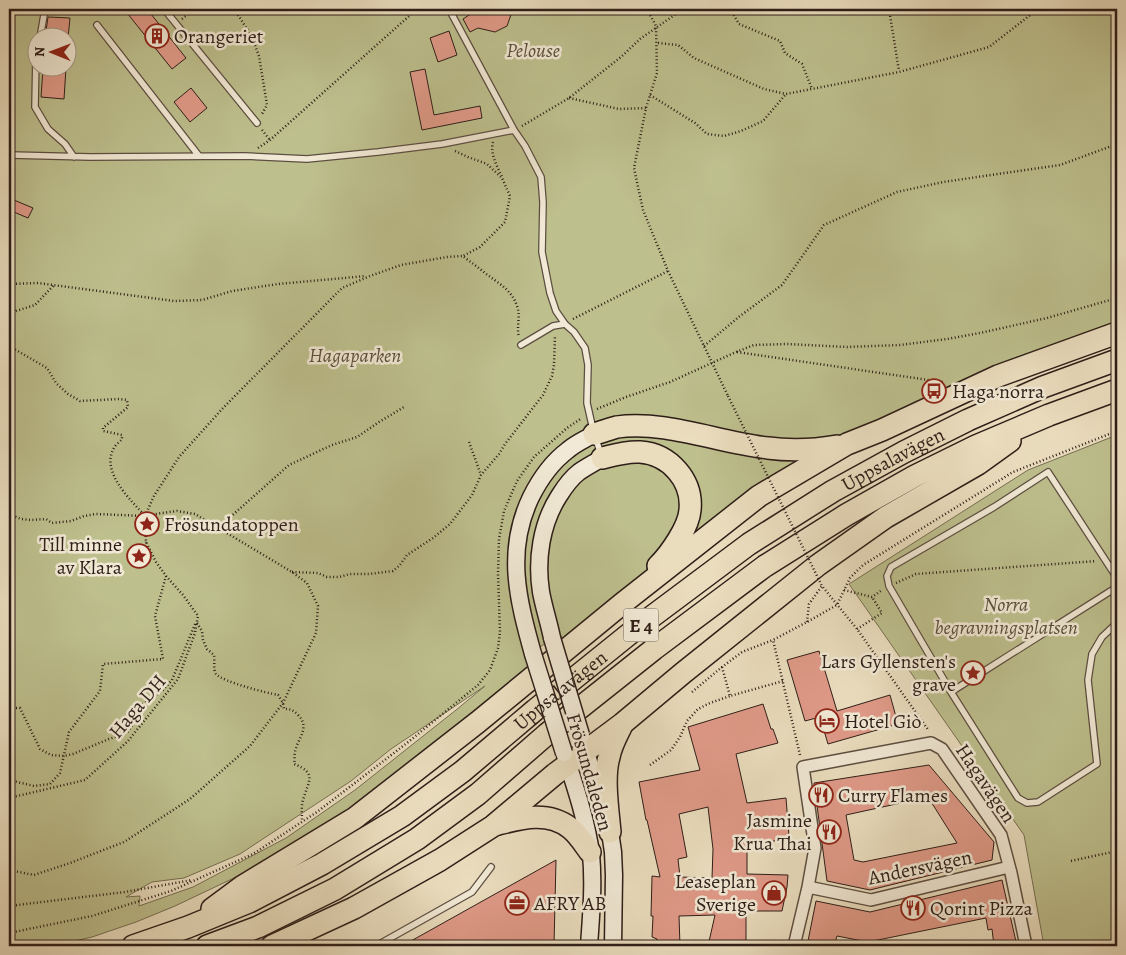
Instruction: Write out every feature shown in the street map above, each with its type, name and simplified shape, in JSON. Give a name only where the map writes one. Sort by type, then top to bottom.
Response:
[{"type":"highway","points":[[188,927],[243,886],[355,818],[478,722],[623,603],[759,496],[847,444],[882,430],[998,376],[1117,333]]},
{"type":"highway","name":"Uppsalavägen","points":[[134,946],[188,927],[249,902],[322,864],[402,816],[463,771],[638,627],[749,544],[833,491],[968,420],[1043,387],[1117,360]]},
{"type":"highway","name":"Uppsalavägen","points":[[207,946],[258,927],[335,889],[418,839],[478,794],[547,734],[654,649],[765,566],[830,525],[915,476],[976,446],[1049,415],[1117,390]]},
{"type":"highway","points":[[272,946],[354,908],[440,860],[493,826],[583,744],[622,724],[818,565],[886,517],[978,464],[1049,415]]},
{"type":"highway","points":[[594,434],[614,428],[633,426],[659,427],[768,448],[822,449],[847,444]]},
{"type":"highway","points":[[602,458],[622,453],[641,452],[659,457],[674,467],[684,478],[690,493],[690,511],[686,527],[664,560],[623,603]]},
{"type":"highway","points":[[610,832],[606,773],[612,744],[622,724]]},
{"type":"highway","points":[[493,826],[520,818],[547,818],[561,822],[572,829],[590,852]]},
{"type":"main road","name":"Frösundaleden","points":[[590,946],[592,878],[590,852],[583,815],[523,620],[517,587],[515,556],[518,532],[537,484],[551,465],[569,449],[594,434]]},
{"type":"main road","name":"Frösundaleden","points":[[602,458],[578,472],[553,505],[543,531],[540,567],[541,592],[552,638],[610,832],[614,876],[613,946]]},
{"type":"street","name":"Hagavägen","points":[[803,768],[930,743],[942,749],[1001,835],[1010,867],[1026,946]]},
{"type":"street","points":[[794,946],[815,848],[803,768]]},
{"type":"street","name":"Andersvägen","points":[[808,887],[872,900],[1010,867]]},
{"type":"lane","points":[[42,28],[45,9]]},
{"type":"lane","points":[[164,9],[257,122]]},
{"type":"lane","points":[[449,9],[541,177],[543,202],[542,252],[550,293],[556,311],[585,348],[588,365],[587,403],[602,458]]},
{"type":"lane","points":[[97,25],[199,156]]},
{"type":"lane","points":[[36,78],[35,107],[48,129],[66,144],[74,157]]},
{"type":"lane","points":[[10,155],[74,157],[245,156],[306,159],[442,144],[514,130]]},
{"type":"lane","points":[[521,345],[553,326],[565,324]]},
{"type":"lane","points":[[1117,578],[1048,472],[994,507],[891,567],[887,576],[889,586],[951,692],[1018,798],[1027,803],[1038,802],[1096,764],[1088,680],[1092,654],[1102,638],[1117,623]]},
{"type":"lane","points":[[951,692],[1117,587]]},
{"type":"lane","points":[[376,946],[472,892],[491,867]]},
{"type":"path","points":[[177,24],[194,9]]},
{"type":"path","points":[[234,9],[251,35],[259,56],[267,105],[257,122],[270,140]]},
{"type":"path","points":[[245,156],[270,140],[417,9]]},
{"type":"path","points":[[647,9],[656,26],[657,73],[646,108],[634,168],[643,210],[668,272],[822,586],[857,629],[942,749]]},
{"type":"path","points":[[514,130],[569,98],[621,57],[656,26],[683,9]]},
{"type":"path","points":[[730,9],[739,24],[780,41],[785,53],[802,64],[812,89]]},
{"type":"path","points":[[889,9],[899,72]]},
{"type":"path","points":[[657,43],[678,45],[694,58],[764,89],[786,94],[899,72],[989,47],[1038,9]]},
{"type":"path","points":[[650,95],[695,123],[707,134],[724,136],[741,131],[762,121],[786,94]]},
{"type":"path","points":[[569,98],[619,109],[646,108]]},
{"type":"path","points":[[9,708],[20,708],[40,748],[51,755],[64,756],[73,754],[127,733],[143,704],[162,691],[172,680],[198,616],[156,562],[146,542],[145,516],[154,496],[179,457],[223,408],[342,288],[401,265],[463,256],[480,247],[505,222],[510,196],[492,154],[492,144],[496,138]]},
{"type":"path","points":[[442,144],[468,158],[487,164],[502,178]]},
{"type":"path","points":[[704,346],[782,284],[824,225],[897,192],[943,182],[1060,164],[1117,144]]},
{"type":"path","points":[[463,256],[499,282],[512,295],[518,307],[517,332],[521,345]]},
{"type":"path","points":[[565,324],[668,272]]},
{"type":"path","points":[[9,284],[38,282],[174,302],[202,300],[232,291],[278,284],[370,276]]},
{"type":"path","points":[[9,319],[16,311],[36,305],[54,285]]},
{"type":"path","points":[[292,572],[318,573],[327,577],[339,577],[350,574],[392,571],[408,555],[450,524],[472,496],[481,475],[499,454],[543,394],[552,376],[554,365],[555,335],[553,326]]},
{"type":"path","points":[[9,346],[47,368],[56,383],[68,394],[80,401],[127,400],[128,407],[103,428],[103,431],[122,434],[122,439],[115,445],[112,452],[112,473],[120,487],[145,516]]},
{"type":"path","points":[[736,352],[942,382],[948,388]]},
{"type":"path","points":[[225,533],[228,520],[289,465],[332,445],[356,437],[404,407]]},
{"type":"path","points":[[692,692],[742,652],[773,640],[837,605],[850,578],[863,565],[1013,472],[1117,431]]},
{"type":"path","points":[[469,442],[481,475]]},
{"type":"path","points":[[9,514],[21,519],[46,519],[52,523],[71,521],[96,514],[145,516],[176,511],[195,514],[307,583],[318,606],[316,633],[283,703],[250,746],[190,799],[124,842],[34,875],[9,870]]},
{"type":"path","points":[[139,554],[146,542]]},
{"type":"path","points":[[872,597],[889,586],[916,574],[1106,560]]},
{"type":"path","points":[[9,780],[34,786],[50,784],[60,773],[70,732],[100,690],[103,664],[164,659],[155,616],[166,576]]},
{"type":"path","points":[[807,622],[809,604],[822,586]]},
{"type":"path","points":[[844,590],[872,597],[882,613],[857,629]]},
{"type":"path","name":"Haga DH","points":[[9,798],[86,780],[128,741],[178,679],[195,633],[198,616]]},
{"type":"path","points":[[197,624],[202,631],[207,649],[214,655],[216,674],[242,686],[278,695],[284,709],[292,709],[300,718],[303,728],[302,736],[295,751],[294,764],[309,772],[310,779],[303,802],[302,822]]},
{"type":"path","points":[[773,640],[803,768]]},
{"type":"path","points":[[722,667],[730,696]]},
{"type":"path","points":[[650,765],[671,750],[680,737],[687,721],[698,709],[730,696],[783,681]]},
{"type":"path","points":[[1070,861],[1117,851]]},
{"type":"path","points":[[9,906],[125,892],[196,879]]},
{"type":"green space","name":"Hagaparken","points":[[9,9],[1117,9],[1117,322],[1011,361],[926,396],[928,400],[867,429],[561,641],[559,634],[527,656],[529,668],[355,808],[307,837],[234,878],[175,906],[92,937],[52,946],[9,946]],"holes":[[[485,686],[355,790],[286,838],[193,887],[139,906],[140,896],[126,897],[152,882],[184,878],[240,854],[351,781],[391,749]]]},
{"type":"green space","name":"Norra begravningsplatsen","points":[[1117,435],[1117,946],[1044,946],[1024,835],[849,584],[1028,470]]},
{"type":"building","name":"Orangeriet","points":[[133,9],[147,9],[186,58],[172,69],[127,13]]},
{"type":"building","points":[[474,9],[513,9],[507,26],[495,32],[478,28],[470,32],[463,19],[472,13]]},
{"type":"building","points":[[48,17],[70,18],[69,28],[46,28]]},
{"type":"building","points":[[449,31],[457,55],[438,62],[430,38]]},
{"type":"building","points":[[425,69],[434,115],[480,106],[482,118],[422,130],[410,72]]},
{"type":"building","points":[[42,78],[65,78],[64,99],[41,97]]},
{"type":"building","points":[[191,88],[207,108],[190,122],[174,102]]},
{"type":"building","points":[[9,198],[33,208],[28,218],[9,210]]},
{"type":"building","points":[[819,651],[837,711],[890,695],[898,724],[828,744],[820,717],[805,721],[787,660]]},
{"type":"building","points":[[763,704],[771,729],[773,729],[778,743],[736,754],[747,803],[786,798],[789,836],[782,837],[783,840],[747,844],[747,874],[788,875],[782,911],[746,911],[746,946],[708,946],[715,915],[679,916],[680,946],[656,946],[657,939],[652,937],[652,876],[660,877],[639,782],[700,770],[688,727]],"holes":[[[708,807],[713,849],[712,878],[680,877],[678,859],[687,857],[679,814]]]},
{"type":"building","points":[[929,765],[994,842],[992,860],[870,890],[827,881],[814,783]],"holes":[[[928,797],[957,843],[863,862],[854,860],[846,815]]]},
{"type":"building","name":"AFRY AB","points":[[556,860],[554,946],[402,946]]},
{"type":"building","points":[[1002,880],[1017,946],[994,946],[992,929],[988,930],[986,918],[868,942],[837,936],[834,946],[807,946],[816,901],[870,912]]},
{"type":"place","name":"Orangeriet","points":[[157,36]]},
{"type":"place","name":"Haga norra","points":[[934,391]]},
{"type":"place","name":"Frösundatoppen","points":[[147,524]]},
{"type":"place","name":"Till minne av Klara","points":[[139,556]]},
{"type":"place","name":"Lars Gyllensten's grave","points":[[973,673]]},
{"type":"place","name":"Hotel Giò","points":[[827,721]]},
{"type":"place","name":"Curry Flames","points":[[821,795]]},
{"type":"place","name":"Jasmine Krua Thai","points":[[829,832]]},
{"type":"place","name":"Leaseplan Sverige","points":[[774,893]]},
{"type":"place","name":"AFRY AB","points":[[517,903]]},
{"type":"place","name":"Qorint Pizza","points":[[913,908]]},
{"type":"park label","name":"Pelouse","points":[[533,50]]}]
